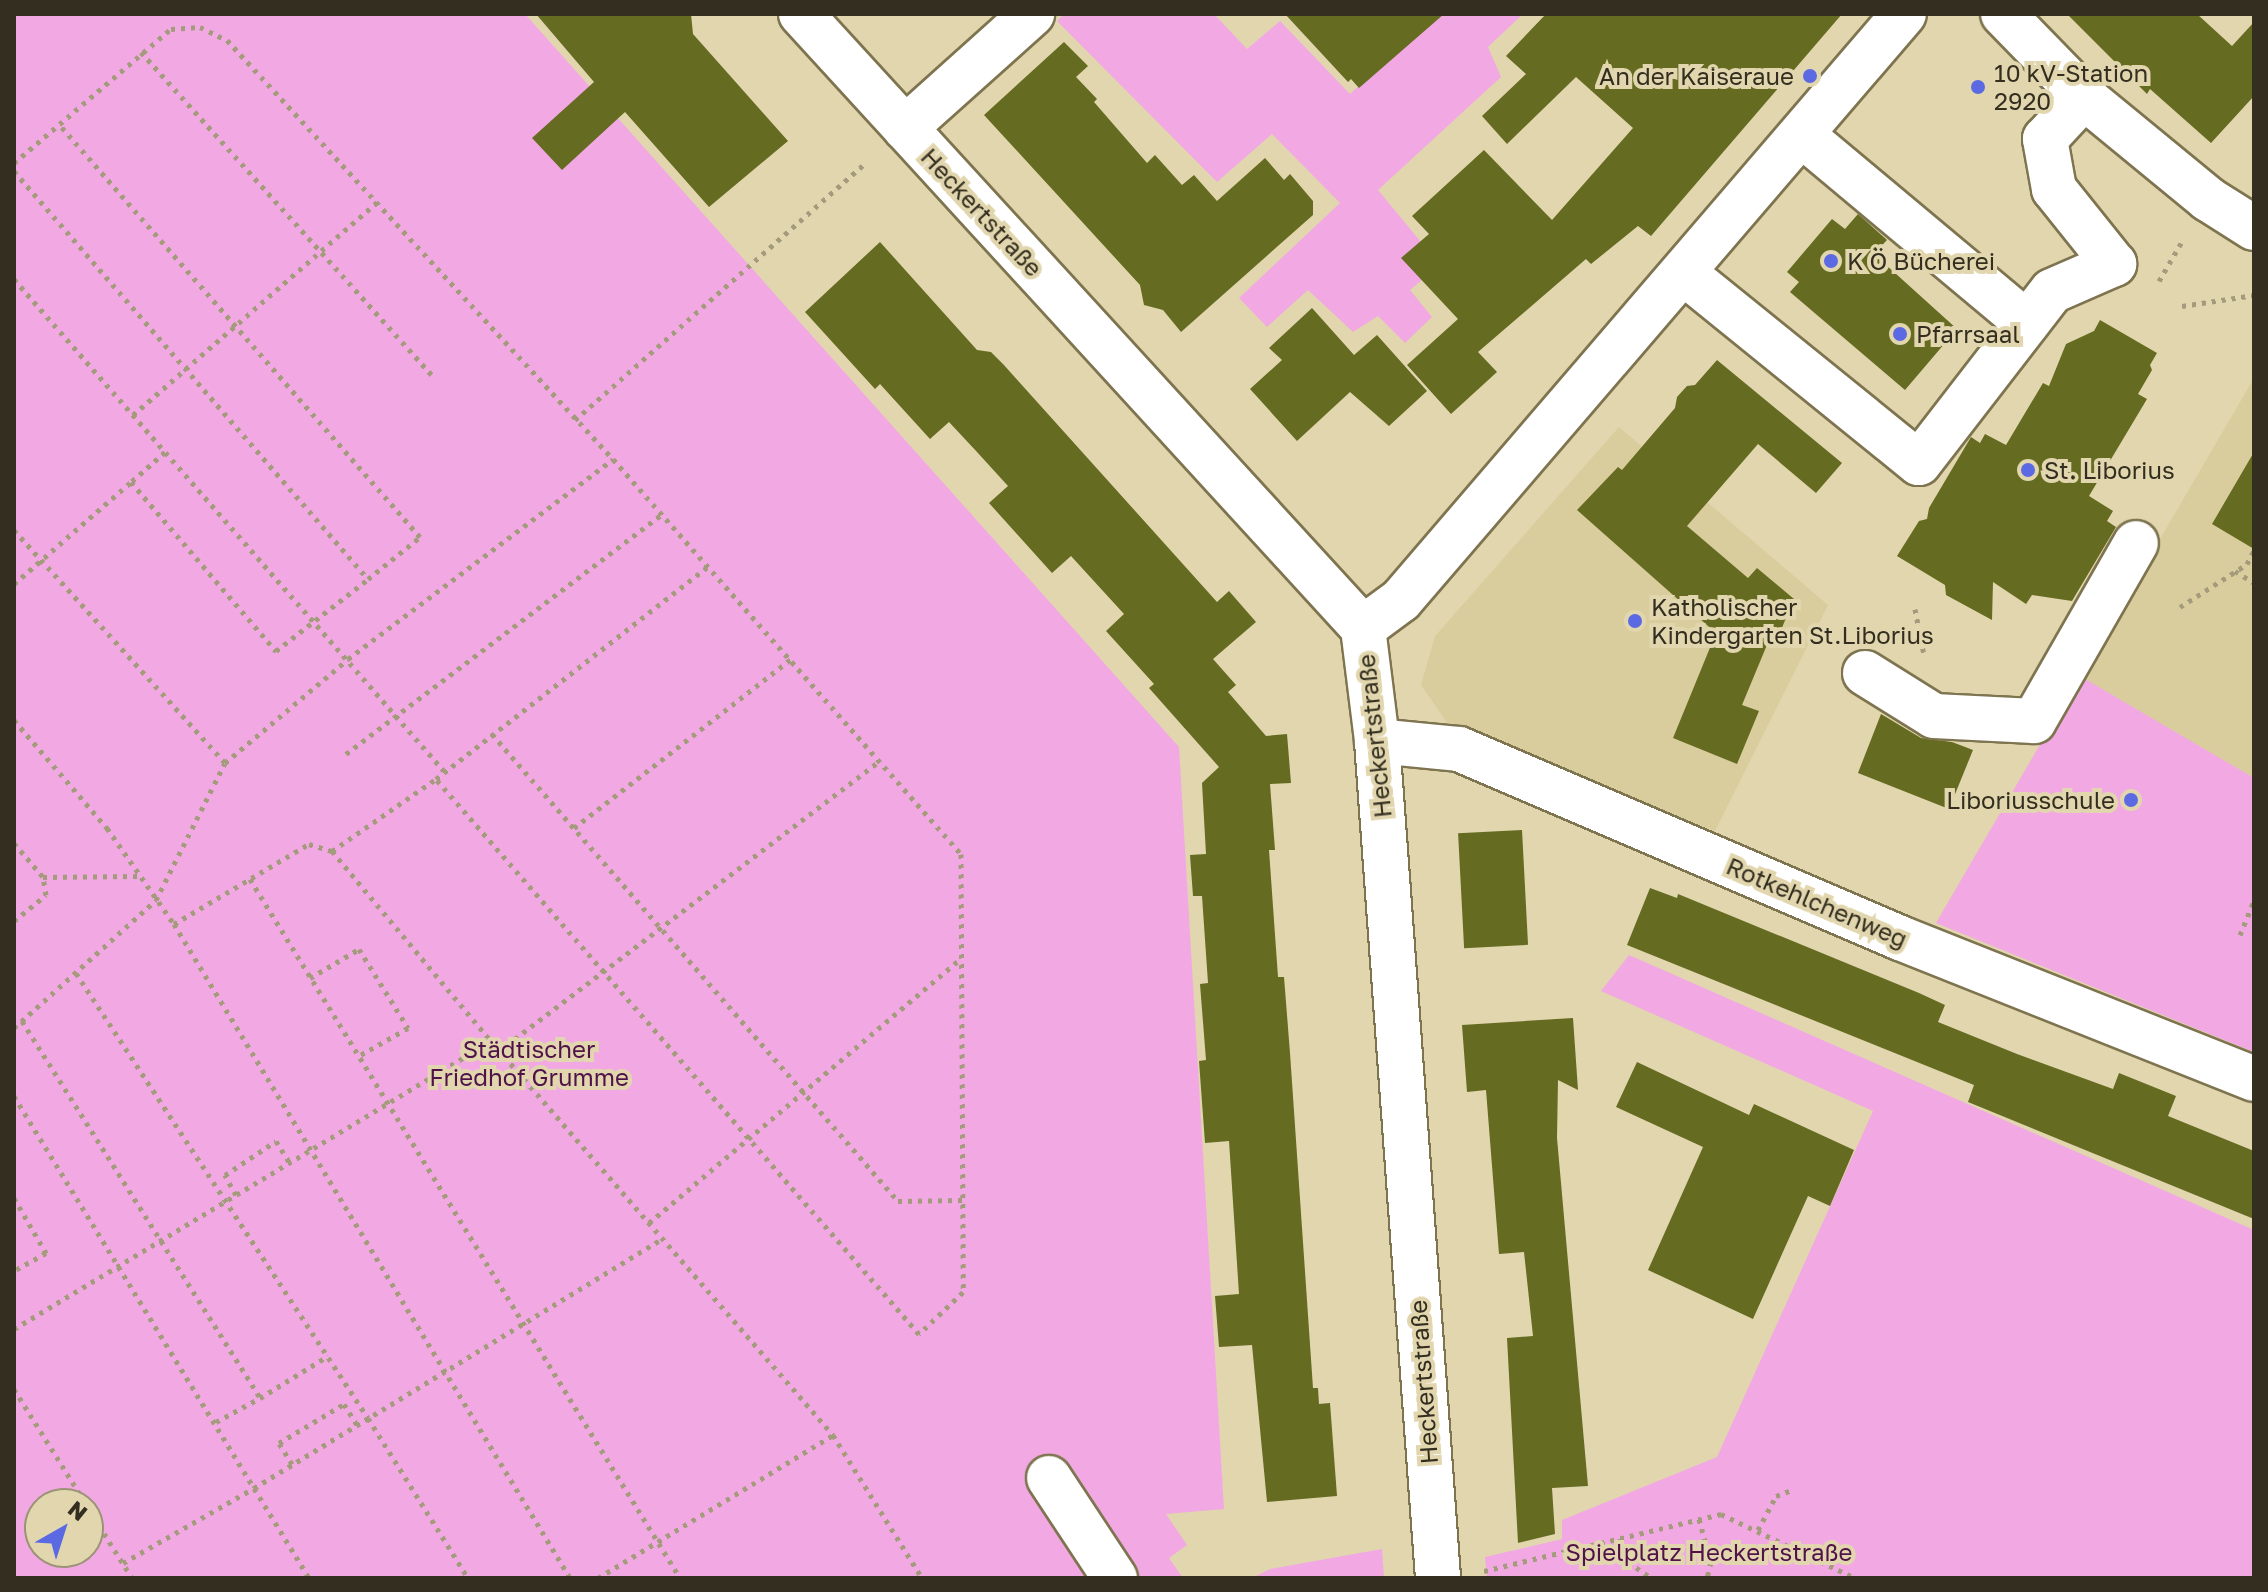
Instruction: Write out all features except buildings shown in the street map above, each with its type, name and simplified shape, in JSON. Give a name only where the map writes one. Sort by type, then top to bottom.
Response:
[{"type":"street","name":"Heckertstraße","points":[[801,14],[1363,628],[1377,741],[1454,1576]]},
{"type":"street","points":[[905,128],[1032,14]]},
{"type":"street","points":[[1363,628],[1401,600],[1904,14]]},
{"type":"street","points":[[2003,14],[2084,97],[2208,199],[2254,228]]},
{"type":"street","points":[[1684,273],[1919,463],[2052,291],[2114,264],[2054,189],[2045,139],[2084,97]]},
{"type":"street","points":[[1802,135],[2027,323]]},
{"type":"street","points":[[1865,673],[1934,716],[2034,721],[2136,543]]},
{"type":"street","name":"Rotkehlchenweg","points":[[1377,741],[1459,749],[1900,938],[2254,1079]]},
{"type":"street","points":[[1049,1478],[1115,1578]]},
{"type":"path","points":[[14,163],[171,29],[200,27],[227,40],[613,459],[961,854],[963,1292],[919,1334],[436,779]]},
{"type":"path","points":[[141,52],[433,376]]},
{"type":"path","points":[[59,124],[420,537],[276,651],[131,482]]},
{"type":"path","points":[[575,420],[863,165]]},
{"type":"path","points":[[14,171],[368,579]]},
{"type":"path","points":[[2154,289],[2208,199]]},
{"type":"path","points":[[133,415],[377,202]]},
{"type":"path","points":[[14,279],[444,771]]},
{"type":"path","points":[[2182,306],[2254,295]]},
{"type":"path","points":[[14,584],[165,452]]},
{"type":"path","points":[[14,1028],[156,900],[225,763],[348,659],[613,459]]},
{"type":"path","points":[[346,754],[662,514]]},
{"type":"path","points":[[14,530],[225,763]]},
{"type":"path","points":[[2180,607],[2247,564],[2254,550]]},
{"type":"path","points":[[332,851],[436,779],[707,567]]},
{"type":"path","points":[[2235,571],[2254,583]]},
{"type":"path","points":[[574,828],[791,659]]},
{"type":"path","points":[[14,720],[107,828],[174,924],[570,1578]]},
{"type":"path","points":[[492,734],[898,1201],[963,1200]]},
{"type":"path","points":[[499,1051],[881,760]]},
{"type":"path","points":[[14,843],[43,877],[46,895],[14,921]]},
{"type":"path","points":[[174,924],[309,844],[332,851],[499,1051],[833,1435],[922,1578]]},
{"type":"path","points":[[43,877],[140,876]]},
{"type":"path","points":[[250,879],[680,1578]]},
{"type":"path","points":[[2240,935],[2254,901]]},
{"type":"path","points":[[310,978],[359,949],[408,1028],[357,1057]]},
{"type":"path","points":[[649,1223],[961,957]]},
{"type":"path","points":[[76,973],[328,1356],[468,1578]]},
{"type":"path","points":[[22,1021],[260,1398]]},
{"type":"path","points":[[14,1329],[491,1041]]},
{"type":"path","points":[[14,1096],[309,1578]]},
{"type":"path","points":[[236,1195],[225,1175],[276,1141],[290,1163]]},
{"type":"path","points":[[14,1198],[46,1253],[14,1271]]},
{"type":"path","points":[[123,1563],[254,1488],[662,1239]]},
{"type":"path","points":[[216,1422],[328,1356]]},
{"type":"path","points":[[14,1389],[76,1488]]},
{"type":"path","points":[[292,1464],[279,1443],[344,1404],[357,1425]]},
{"type":"path","points":[[598,1578],[833,1435]]},
{"type":"path","points":[[1758,1530],[1776,1496],[1792,1490]]},
{"type":"path","points":[[1454,1576],[1721,1514],[1855,1578]]},
{"type":"path","points":[[1699,1519],[1711,1562],[1707,1578]]},
{"type":"path","points":[[104,1533],[132,1578]]},
{"type":"path","points":[[1620,1538],[1628,1562],[1652,1578]]},
{"type":"shaded area","name":"Liboriusschule","points":[[2254,378],[2254,1052],[1936,923]]},
{"type":"shaded area","name":"Katholischer Kindergarten St.Liborius","points":[[1619,427],[1828,605],[1715,831],[1448,724],[1421,685],[1435,636]]},
{"type":"green space","name":"Städtischer Friedhof Grumme","points":[[14,14],[525,14],[1179,747],[1224,1509],[1166,1514],[1187,1545],[1169,1558],[1183,1578],[14,1578]]},
{"type":"green space","points":[[1064,14],[1214,14],[1247,49],[1280,21],[1350,94],[1438,14],[1523,14],[1488,47],[1501,77],[1378,190],[1440,265],[1410,290],[1432,317],[1405,343],[1378,316],[1353,332],[1308,290],[1267,327],[1239,298],[1340,203],[1272,134],[1217,182],[1057,21]]},
{"type":"green space","name":"Liboriusschule","points":[[2080,676],[2254,778],[2254,1052],[1936,923]]},
{"type":"green space","name":"Spielplatz Heckertstraße","points":[[1629,955],[2254,1230],[2254,1578],[1487,1578],[1485,1557],[1562,1539],[1562,1520],[1717,1457],[1873,1111],[1601,991]]},
{"type":"green space","points":[[1382,1549],[1384,1578],[1252,1578],[1270,1569]]},
{"type":"place","name":"An der Kaiseraue","points":[[1810,76]]},
{"type":"place","name":"10 kV-Station 2920","points":[[1978,87]]},
{"type":"place","name":"K Ö Bücherei","points":[[1831,261]]},
{"type":"place","name":"Pfarrsaal","points":[[1900,334]]},
{"type":"place","name":"St. Liborius","points":[[2028,470]]},
{"type":"place","name":"Katholischer Kindergarten St.Liborius","points":[[1635,621]]},
{"type":"place","name":"Liboriusschule","points":[[2131,800]]}]
